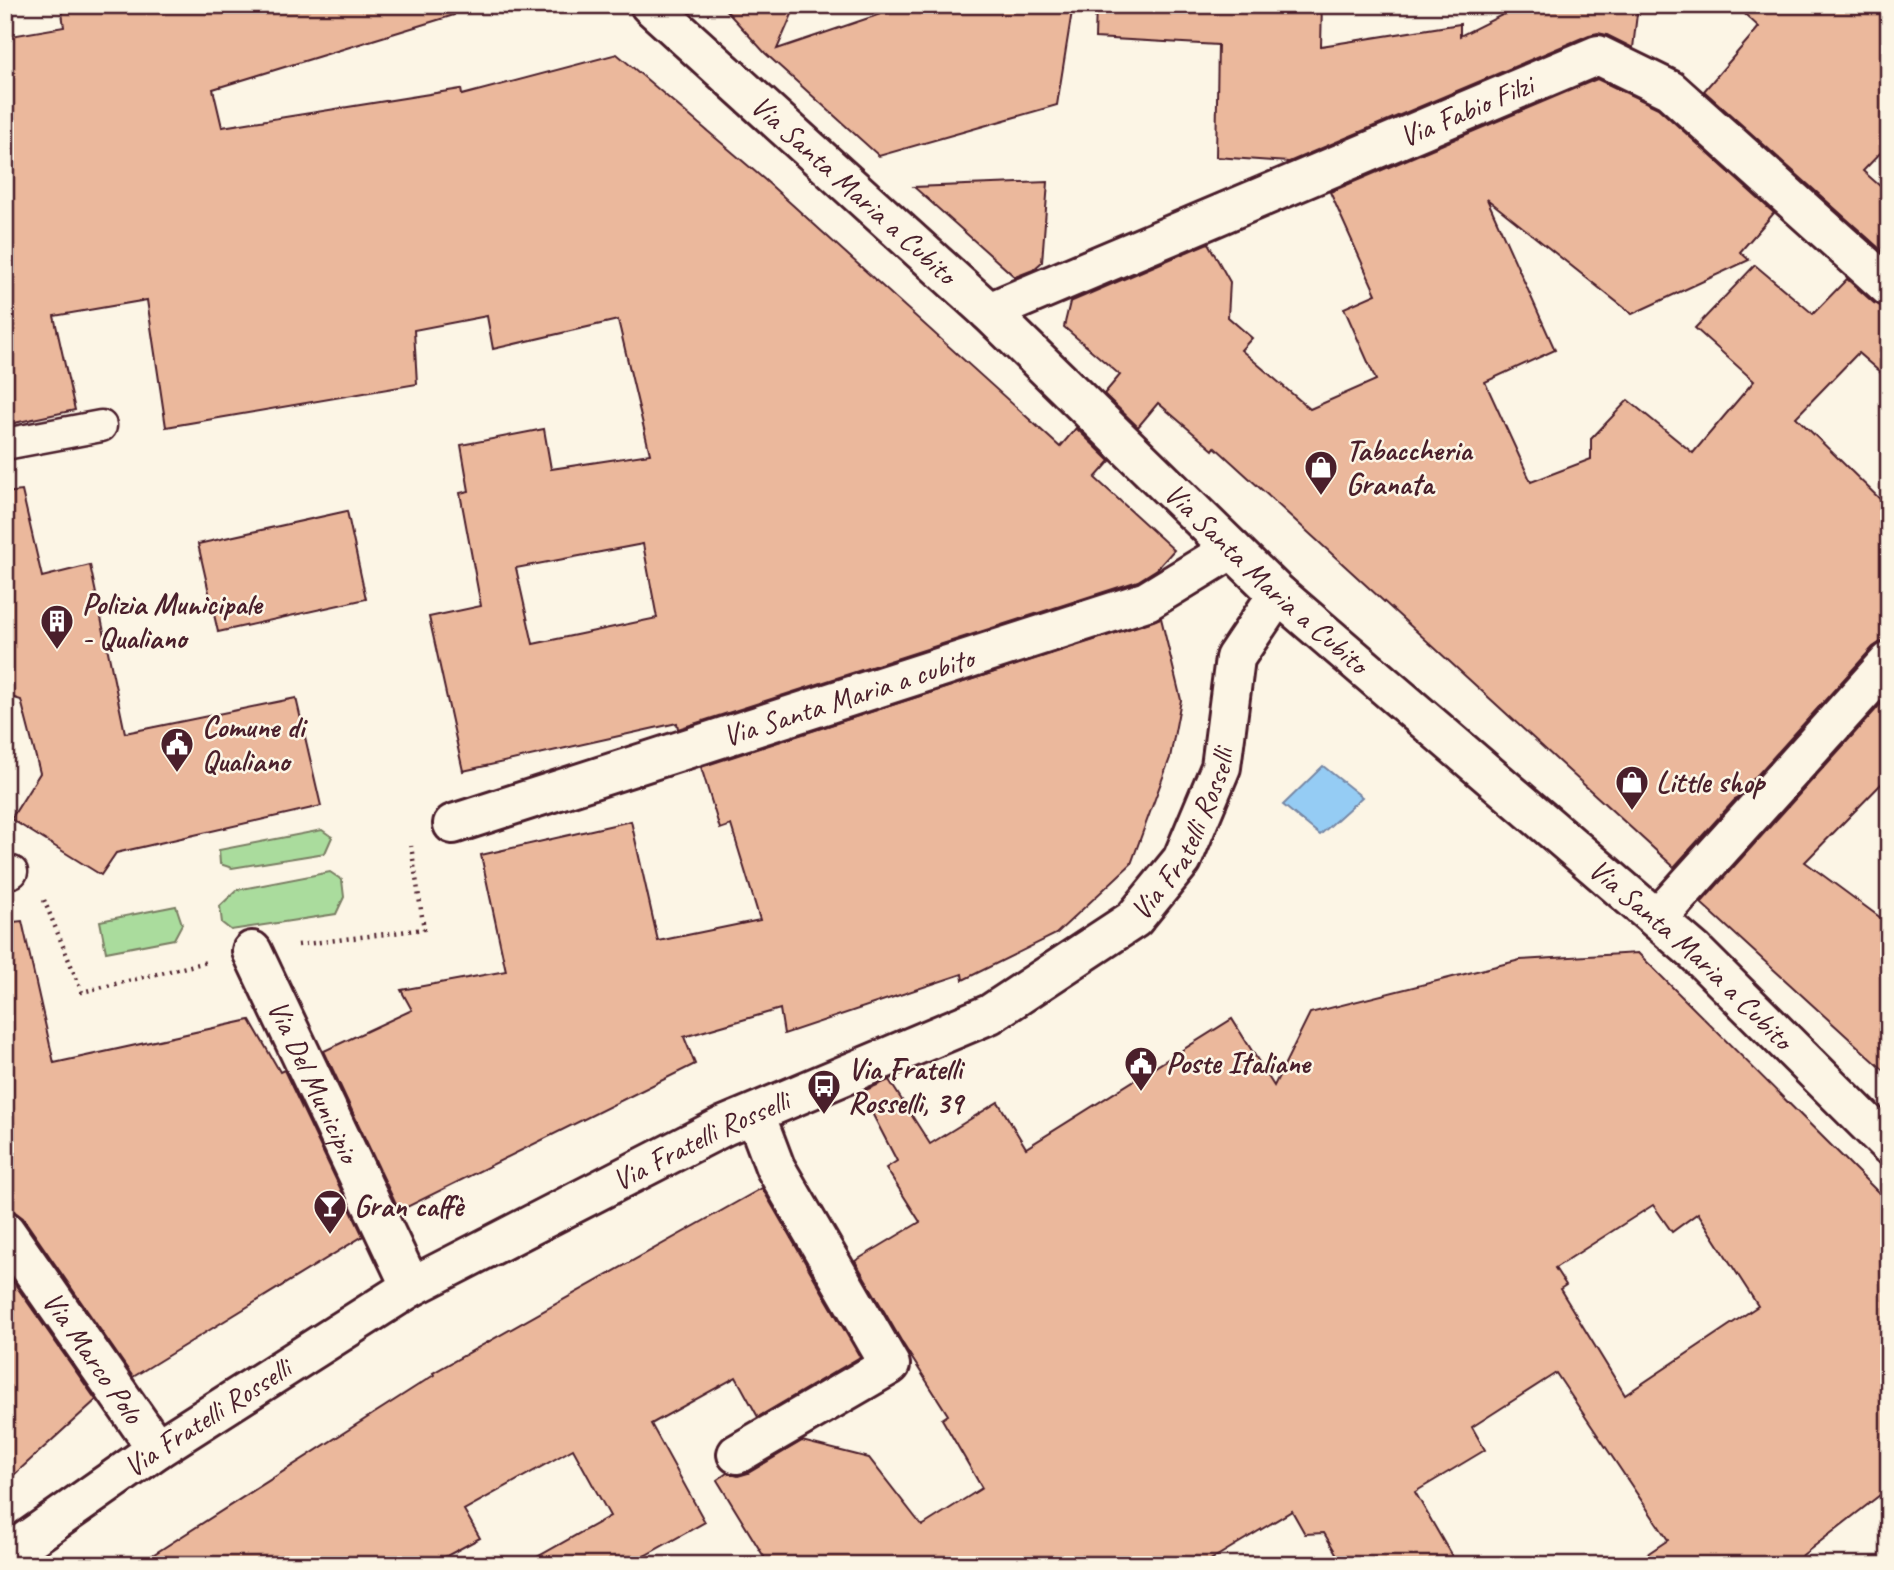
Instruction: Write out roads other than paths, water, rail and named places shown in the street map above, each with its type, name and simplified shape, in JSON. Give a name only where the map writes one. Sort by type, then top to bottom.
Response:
[{"type":"street","name":"Via Santa Maria a Cubito","points":[[650,5],[989,312],[1278,594],[1695,952],[1889,1145]]},
{"type":"street","name":"Via Fabio Filzi","points":[[989,312],[1598,55],[1670,90],[1889,287]]},
{"type":"street","name":"Via Santa Maria a cubito","points":[[453,824],[1147,601],[1232,549]]},
{"type":"street","name":"Via Fratelli Rosselli","points":[[5,1556],[157,1450],[411,1287],[724,1126],[990,1014],[1134,919],[1182,860],[1221,768],[1235,657],[1278,594]]},
{"type":"street","points":[[1658,918],[1889,662]]},
{"type":"street","name":"Via Del Municipio","points":[[252,951],[411,1287]]},
{"type":"street","points":[[737,1454],[890,1365],[775,1167],[755,1114]]},
{"type":"street","name":"Via Marco Polo","points":[[5,1231],[157,1450]]},
{"type":"lane","points":[[5,444],[102,426]]},
{"type":"water","points":[[1323,766],[1362,797],[1320,835],[1283,805]]},
{"type":"place","name":"Tabaccheria Granata","points":[[1321,497]]},
{"type":"place","name":"Polizia Municipale - Qualiano","points":[[57,651]]},
{"type":"place","name":"Comune di Qualiano","points":[[177,774]]},
{"type":"place","name":"Little shop","points":[[1632,812]]},
{"type":"place","name":"Poste Italiane","points":[[1141,1093]]},
{"type":"place","name":"Via Fratelli Rosselli, 39","points":[[824,1116]]},
{"type":"place","name":"Gran caffè","points":[[330,1236]]}]
